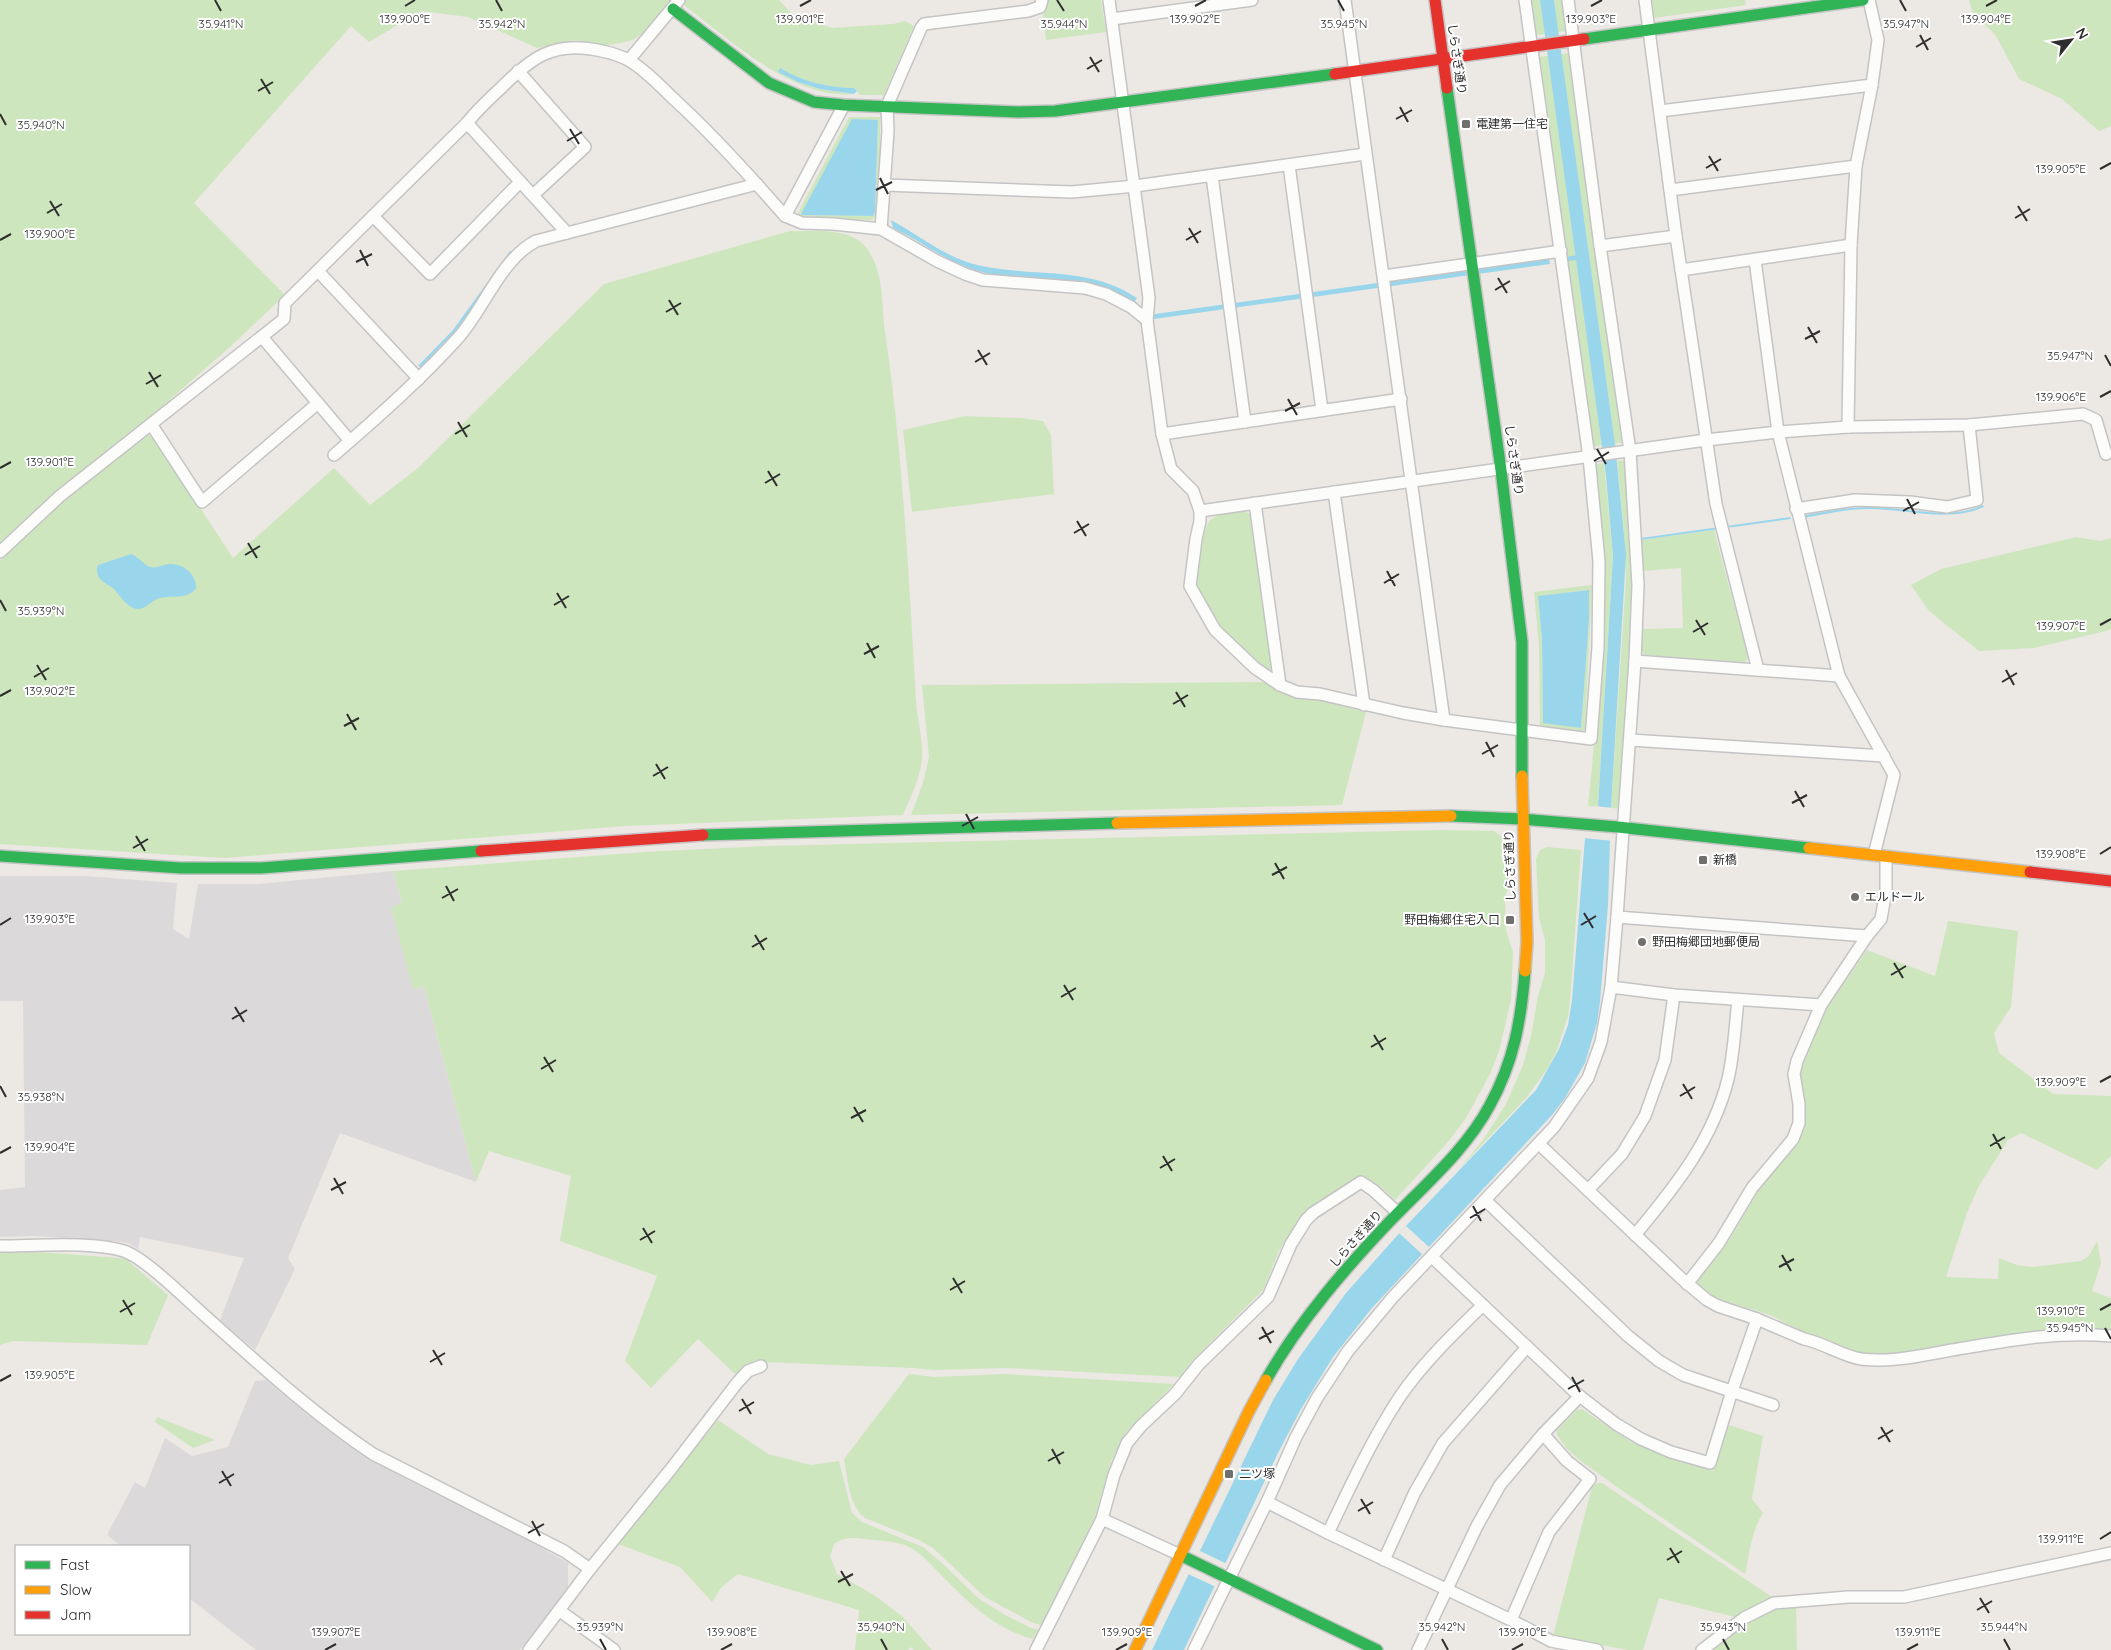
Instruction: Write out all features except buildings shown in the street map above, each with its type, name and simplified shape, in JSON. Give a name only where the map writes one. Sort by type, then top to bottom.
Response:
[{"type":"street","points":[[881,229],[888,131],[887,106],[924,24],[1028,11],[1040,7],[1042,0]]},
{"type":"street","points":[[1109,0],[1149,298],[1147,320],[1162,434],[1171,469],[1193,491],[1200,511],[1190,586],[1215,630],[1255,668],[1280,685],[1297,692],[1320,694],[1364,705],[1444,720],[1591,739],[1598,647],[1599,560],[1589,457],[1526,0]]},
{"type":"street","points":[[1112,19],[1191,4],[1252,0]]},
{"type":"street","points":[[1345,0],[1444,720]]},
{"type":"street","name":"しらさぎ通り","points":[[1135,1650],[1249,1411],[1276,1363],[1303,1323],[1332,1286],[1398,1212],[1467,1141],[1490,1106],[1509,1065],[1521,1018],[1527,942],[1522,819],[1522,642],[1501,470],[1435,0]]},
{"type":"street","points":[[1194,1650],[1224,1576],[1267,1502],[1296,1437],[1317,1398],[1348,1350],[1393,1297],[1554,1127],[1588,1078],[1602,1042],[1611,987],[1617,917],[1621,828],[1630,740],[1635,661],[1638,585],[1630,451],[1600,246],[1568,0]]},
{"type":"street","points":[[1645,0],[1676,236],[1716,504],[1758,670]]},
{"type":"street","points":[[629,60],[676,5],[770,82],[797,96],[814,102],[844,106],[1026,112],[1055,111],[1532,47],[1863,0]]},
{"type":"street","points":[[1848,427],[1851,245],[1856,166],[1872,85],[1878,40],[1870,0]]},
{"type":"street","points":[[0,552],[60,496],[284,319],[285,303],[518,71],[542,54],[566,47],[599,50],[629,60],[644,71],[694,118],[785,216],[802,223],[881,229],[937,261],[965,274],[983,280],[1092,290],[1106,294],[1131,307],[1147,320]]},
{"type":"street","points":[[518,71],[585,147],[533,196]]},
{"type":"street","points":[[1660,111],[1872,85]]},
{"type":"street","points":[[785,216],[844,106]]},
{"type":"street","points":[[467,123],[567,233]]},
{"type":"street","points":[[885,185],[1072,192],[1135,186],[1365,154]]},
{"type":"street","points":[[1289,165],[1322,410]]},
{"type":"street","points":[[1670,190],[1856,166]]},
{"type":"street","points":[[1212,176],[1245,422]]},
{"type":"street","points":[[373,216],[430,274],[520,182]]},
{"type":"street","points":[[334,455],[419,379],[465,330],[503,273],[522,250],[536,241],[756,184]]},
{"type":"street","points":[[1600,246],[1676,236]]},
{"type":"street","points":[[1681,270],[1851,245]]},
{"type":"street","points":[[1384,276],[1560,251]]},
{"type":"street","points":[[1687,1284],[1719,1243],[1752,1188],[1793,1138],[1799,1124],[1799,1104],[1794,1074],[1797,1062],[1821,1006],[1867,936],[1881,919],[1886,891],[1880,856],[1894,775],[1839,676],[1778,432],[1755,260]]},
{"type":"street","points":[[318,271],[419,379]]},
{"type":"street","points":[[262,337],[350,441]]},
{"type":"street","points":[[1162,434],[1401,399]]},
{"type":"street","points":[[152,424],[202,502],[318,403]]},
{"type":"street","points":[[1200,511],[1706,440],[1848,427],[1969,425],[2083,414],[2096,420],[2106,454]]},
{"type":"street","points":[[1796,509],[1855,500],[1910,502],[1947,507],[1977,500],[1969,425]]},
{"type":"street","points":[[1334,492],[1364,705]]},
{"type":"street","points":[[1255,503],[1280,685]]},
{"type":"street","points":[[1635,661],[1839,676]]},
{"type":"street","points":[[1630,740],[1884,756]]},
{"type":"street","points":[[0,856],[218,870],[271,868],[675,836],[1459,816],[1585,824],[2111,881]]},
{"type":"street","points":[[1617,917],[1867,936]]},
{"type":"street","points":[[1611,987],[1674,995],[1821,1006]]},
{"type":"street","points":[[1588,1190],[1622,1154],[1645,1116],[1664,1060],[1674,995]]},
{"type":"street","points":[[1635,1235],[1670,1194],[1691,1163],[1717,1110],[1728,1078],[1738,1000]]},
{"type":"street","points":[[1539,1144],[1687,1284],[1707,1300],[1804,1339],[1815,1341],[1861,1359],[1891,1359],[1917,1356],[2032,1337],[2085,1334],[2111,1336]]},
{"type":"street","points":[[1036,1650],[1102,1519],[1114,1475],[1127,1443],[1141,1426],[1175,1394],[1199,1364],[1268,1297],[1291,1244],[1306,1220],[1361,1182],[1398,1212]]},
{"type":"street","points":[[1485,1200],[1628,1336],[1659,1362],[1683,1375],[1773,1405]]},
{"type":"street","points":[[0,1246],[106,1247],[127,1252],[153,1270],[301,1402],[353,1441],[406,1472],[564,1551],[590,1569]]},
{"type":"street","points":[[1432,1257],[1580,1396],[1616,1424],[1641,1439],[1671,1452],[1710,1464],[1732,1391],[1757,1319]]},
{"type":"street","points":[[1328,1533],[1370,1446],[1400,1397],[1442,1345],[1482,1304]]},
{"type":"street","points":[[1384,1560],[1415,1492],[1443,1443],[1527,1346]]},
{"type":"street","points":[[529,1650],[590,1569],[671,1469],[737,1383],[748,1371],[761,1366]]},
{"type":"street","points":[[1418,1650],[1500,1485],[1543,1434],[1580,1396]]},
{"type":"street","points":[[1511,1620],[1549,1532],[1590,1479],[1567,1461],[1543,1434]]},
{"type":"street","points":[[1267,1502],[1551,1641],[1597,1650]]},
{"type":"street","points":[[1102,1519],[1377,1650]]},
{"type":"street","points":[[1702,1650],[1744,1618],[1774,1603],[1848,1597],[1904,1597],[2111,1552]]},
{"type":"street","points":[[560,1610],[614,1650]]},
{"type":"shaded area","points":[[393,871],[402,903],[391,908],[414,989],[424,987],[476,1182],[340,1133],[288,1258],[295,1269],[255,1350],[220,1320],[244,1258],[140,1237],[138,1249],[128,1243],[113,1241],[35,1236],[0,1237],[0,1190],[25,1187],[23,1001],[0,1001],[0,876],[85,876],[177,883],[173,929],[189,939],[198,884],[258,884]]},
{"type":"shaded area","points":[[267,1380],[284,1395],[406,1479],[508,1529],[568,1563],[568,1589],[520,1650],[256,1650],[190,1599],[190,1545],[120,1545],[107,1535],[135,1482],[145,1488],[165,1438],[192,1456],[228,1447],[255,1381]]},
{"type":"green space","points":[[0,0],[672,0],[647,31],[633,40],[606,45],[575,40],[537,48],[468,17],[422,11],[369,42],[351,26],[194,203],[285,295],[231,346],[142,424],[54,493],[0,545]]},
{"type":"green space","points":[[686,0],[779,0],[792,14],[832,28],[893,24],[905,21],[914,26],[884,95],[860,95],[854,88],[816,83],[781,69],[778,72],[798,82],[820,89],[854,94],[831,93],[808,88],[764,65],[686,7],[684,3]]},
{"type":"green space","points":[[1047,0],[1101,0],[1106,32],[1046,40],[1043,15]]},
{"type":"green space","points":[[1530,0],[1540,0],[1545,34],[1535,35]]},
{"type":"green space","points":[[1554,0],[1562,0],[1567,31],[1558,32]]},
{"type":"green space","points":[[1652,0],[1745,0],[1746,5],[1654,18]]},
{"type":"green space","points":[[1969,0],[2111,0],[2111,126],[2099,131],[2062,99],[2019,79],[1996,36],[1972,11]]},
{"type":"green space","points":[[1570,53],[1588,197],[1623,442],[1615,444],[1561,54]]},
{"type":"green space","points":[[1548,56],[1602,445],[1592,447],[1538,57]]},
{"type":"green space","points":[[849,117],[880,117],[880,159],[876,216],[871,220],[801,218],[797,216]],"holes":[[[878,120],[875,212],[873,216],[803,215]]]},
{"type":"green space","points":[[790,231],[832,232],[853,237],[868,250],[880,281],[897,428],[916,700],[922,750],[918,779],[903,815],[626,826],[224,858],[0,844],[0,561],[64,500],[148,433],[164,453],[233,558],[334,468],[370,505],[418,468],[604,284]]},
{"type":"green space","points":[[965,416],[1021,418],[1043,421],[1051,435],[1054,494],[912,512],[903,430]]},
{"type":"green space","points":[[1626,460],[1633,580],[1632,630],[1621,809],[1611,808],[1626,579],[1624,533],[1617,461]]},
{"type":"green space","points":[[1604,463],[1613,556],[1598,807],[1588,806],[1594,747],[1603,600],[1602,544],[1595,464]]},
{"type":"green space","points":[[1244,511],[1251,515],[1272,668],[1269,669],[1261,665],[1221,627],[1197,585],[1202,539],[1209,521],[1220,514]]},
{"type":"green space","points":[[1714,530],[1748,658],[1744,663],[1645,655],[1640,649],[1642,629],[1683,628],[1681,568],[1642,571],[1641,540]]},
{"type":"green space","points":[[2076,537],[2100,541],[2111,538],[2111,629],[2106,631],[2034,648],[1979,651],[1929,611],[1911,585],[1941,569]]},
{"type":"green space","points":[[1592,585],[1585,730],[1579,732],[1540,726],[1539,647],[1534,592]],"holes":[[[1588,590],[1589,620],[1581,727],[1543,723],[1542,640],[1538,597]]]},
{"type":"green space","points":[[1263,682],[1294,698],[1318,700],[1366,712],[1342,805],[911,815],[923,783],[929,757],[922,685]]},
{"type":"green space","points":[[1441,830],[1494,831],[1505,839],[1510,886],[1505,896],[1506,930],[1513,952],[1511,1000],[1499,1051],[1490,1074],[1466,1118],[1448,1142],[1395,1200],[1381,1187],[1363,1175],[1309,1208],[1300,1217],[1279,1251],[1263,1290],[1193,1360],[1180,1377],[1007,1368],[934,1370],[759,1362],[745,1367],[736,1375],[698,1339],[651,1388],[625,1361],[657,1276],[560,1241],[571,1176],[489,1151],[476,1182],[424,987],[413,989],[391,908],[402,902],[393,871],[645,852],[766,846]]},
{"type":"green space","points":[[1547,847],[1581,850],[1568,1016],[1557,1050],[1548,1068],[1526,1098],[1461,1167],[1483,1140],[1506,1104],[1523,1065],[1531,1036],[1538,996],[1545,973],[1545,940],[1539,918],[1536,859],[1540,850]]},
{"type":"green space","points":[[1948,921],[2018,931],[2011,1007],[1994,1033],[1999,1053],[2053,1094],[2111,1096],[2111,1156],[2097,1170],[2021,1133],[2008,1140],[1979,1186],[1967,1213],[1946,1277],[1998,1279],[1999,1258],[2017,1265],[2032,1267],[2081,1261],[2089,1256],[2097,1241],[2101,1263],[2092,1291],[2111,1298],[2111,1333],[1894,1357],[1858,1354],[1822,1341],[1770,1315],[1716,1298],[1698,1284],[1698,1280],[1730,1239],[1760,1188],[1803,1133],[1806,1111],[1801,1079],[1801,1063],[1823,1014],[1867,950],[1935,976]]},
{"type":"green space","points":[[36,1252],[127,1260],[168,1295],[147,1345],[13,1341],[0,1345],[0,1253]]},
{"type":"green space","points":[[909,1374],[934,1377],[1005,1374],[1174,1384],[1126,1432],[1111,1462],[1093,1523],[1041,1625],[1033,1623],[985,1597],[933,1548],[917,1539],[865,1518],[855,1506],[844,1459]]},
{"type":"green space","points":[[1582,1409],[1631,1442],[1713,1471],[1729,1425],[1763,1436],[1752,1499],[1763,1513],[1753,1535],[1745,1574],[1617,1487],[1567,1449],[1557,1435],[1557,1430],[1577,1410]]},
{"type":"green space","points":[[157,1417],[215,1440],[193,1448],[155,1422]]},
{"type":"green space","points":[[718,1420],[768,1454],[811,1465],[839,1461],[852,1513],[862,1522],[923,1547],[978,1598],[1005,1615],[1031,1628],[1038,1629],[1033,1639],[1007,1629],[984,1614],[963,1597],[921,1555],[905,1545],[867,1539],[846,1539],[834,1544],[830,1556],[837,1574],[874,1595],[902,1616],[932,1650],[914,1650],[911,1647],[908,1650],[855,1650],[859,1610],[738,1574],[721,1588],[712,1602],[680,1567],[618,1544]]},
{"type":"green space","points":[[1602,1483],[1772,1597],[1739,1618],[1659,1598],[1643,1650],[1628,1650],[1553,1636],[1592,1487]]},
{"type":"green space","points":[[1796,1603],[1797,1650],[1708,1650],[1737,1627],[1768,1609]]},
{"type":"water","points":[[1540,0],[1554,0],[1615,444],[1626,555],[1611,808],[1608,905],[1597,1023],[1585,1063],[1565,1098],[1552,1115],[1372,1308],[1333,1357],[1301,1409],[1278,1453],[1184,1650],[1152,1650],[1273,1400],[1298,1359],[1346,1293],[1403,1229],[1536,1090],[1559,1049],[1568,1025],[1572,1000],[1585,838],[1598,807],[1613,556],[1606,476]]},
{"type":"water","points":[[780,68],[807,80],[835,87],[854,88],[857,91],[854,94],[820,89],[798,82],[778,72]]},
{"type":"water","points":[[852,119],[878,120],[875,212],[873,216],[802,215],[801,214]]},
{"type":"water","points":[[891,220],[946,253],[970,263],[1002,269],[1081,277],[1119,288],[1137,298],[1134,303],[1114,292],[1095,285],[1075,281],[995,275],[975,270],[943,256],[893,228]]},
{"type":"water","points":[[510,251],[512,252],[460,326],[421,367],[418,366],[453,330]]},
{"type":"water","points":[[1549,259],[1550,264],[1154,319],[1153,316],[1155,314]]},
{"type":"water","points":[[1983,505],[1984,507],[1970,512],[1956,514],[1942,515],[1861,509],[1804,518],[1806,515],[1855,508],[1871,507],[1942,513],[1970,510]]},
{"type":"water","points":[[1790,517],[1791,519],[1641,540],[1641,538]]},
{"type":"water","points":[[131,554],[150,567],[175,564],[184,568],[192,574],[196,588],[193,592],[184,596],[160,598],[145,607],[139,609],[132,608],[113,588],[100,579],[97,570],[98,565]]},
{"type":"water","points":[[1589,590],[1589,620],[1581,728],[1543,723],[1542,640],[1538,596]]},
{"type":"pier","points":[[1595,806],[1613,808],[1614,841],[1583,838]]},
{"type":"pier","points":[[1406,1226],[1430,1248],[1423,1255],[1399,1233]]},
{"type":"pier","points":[[1198,1550],[1227,1564],[1216,1587],[1186,1573]]},
{"type":"waterway","points":[[1567,259],[1580,257]]},
{"type":"traffic: fast","points":[[1584,39],[1863,0]]},
{"type":"traffic: fast","points":[[673,9],[769,83],[814,102],[844,105],[1019,112],[1055,111],[1335,74]]},
{"type":"traffic: fast","points":[[1447,88],[1501,470],[1522,642],[1522,776]]},
{"type":"traffic: fast","points":[[1451,816],[1522,819],[1618,827],[1809,848]]},
{"type":"traffic: fast","points":[[703,835],[1117,823]]},
{"type":"traffic: fast","points":[[0,856],[181,868],[261,868],[481,851]]},
{"type":"traffic: fast","points":[[1266,1380],[1294,1336],[1325,1294],[1376,1236],[1446,1164],[1481,1121],[1498,1089],[1511,1056],[1521,1007],[1525,971]]},
{"type":"traffic: fast","points":[[1180,1555],[1377,1650]]},
{"type":"traffic: slow","points":[[1522,776],[1527,942],[1525,971]]},
{"type":"traffic: slow","points":[[1117,823],[1451,816]]},
{"type":"traffic: slow","points":[[1809,848],[2030,872]]},
{"type":"traffic: slow","points":[[1135,1650],[1249,1411],[1266,1380]]},
{"type":"traffic: jam","points":[[1435,0],[1447,88]]},
{"type":"traffic: jam","points":[[1335,74],[1584,39]]},
{"type":"traffic: jam","points":[[481,851],[703,835]]},
{"type":"traffic: jam","points":[[2030,872],[2111,881]]},
{"type":"place","name":"電建第一住宅","points":[[1466,124]]},
{"type":"place","name":"新橋","points":[[1703,860]]},
{"type":"place","name":"エルドール","points":[[1855,897]]},
{"type":"place","name":"野田梅郷住宅入口","points":[[1510,920]]},
{"type":"place","name":"野田梅郷団地郵便局","points":[[1642,942]]},
{"type":"place","name":"二ツ塚","points":[[1229,1474]]}]
